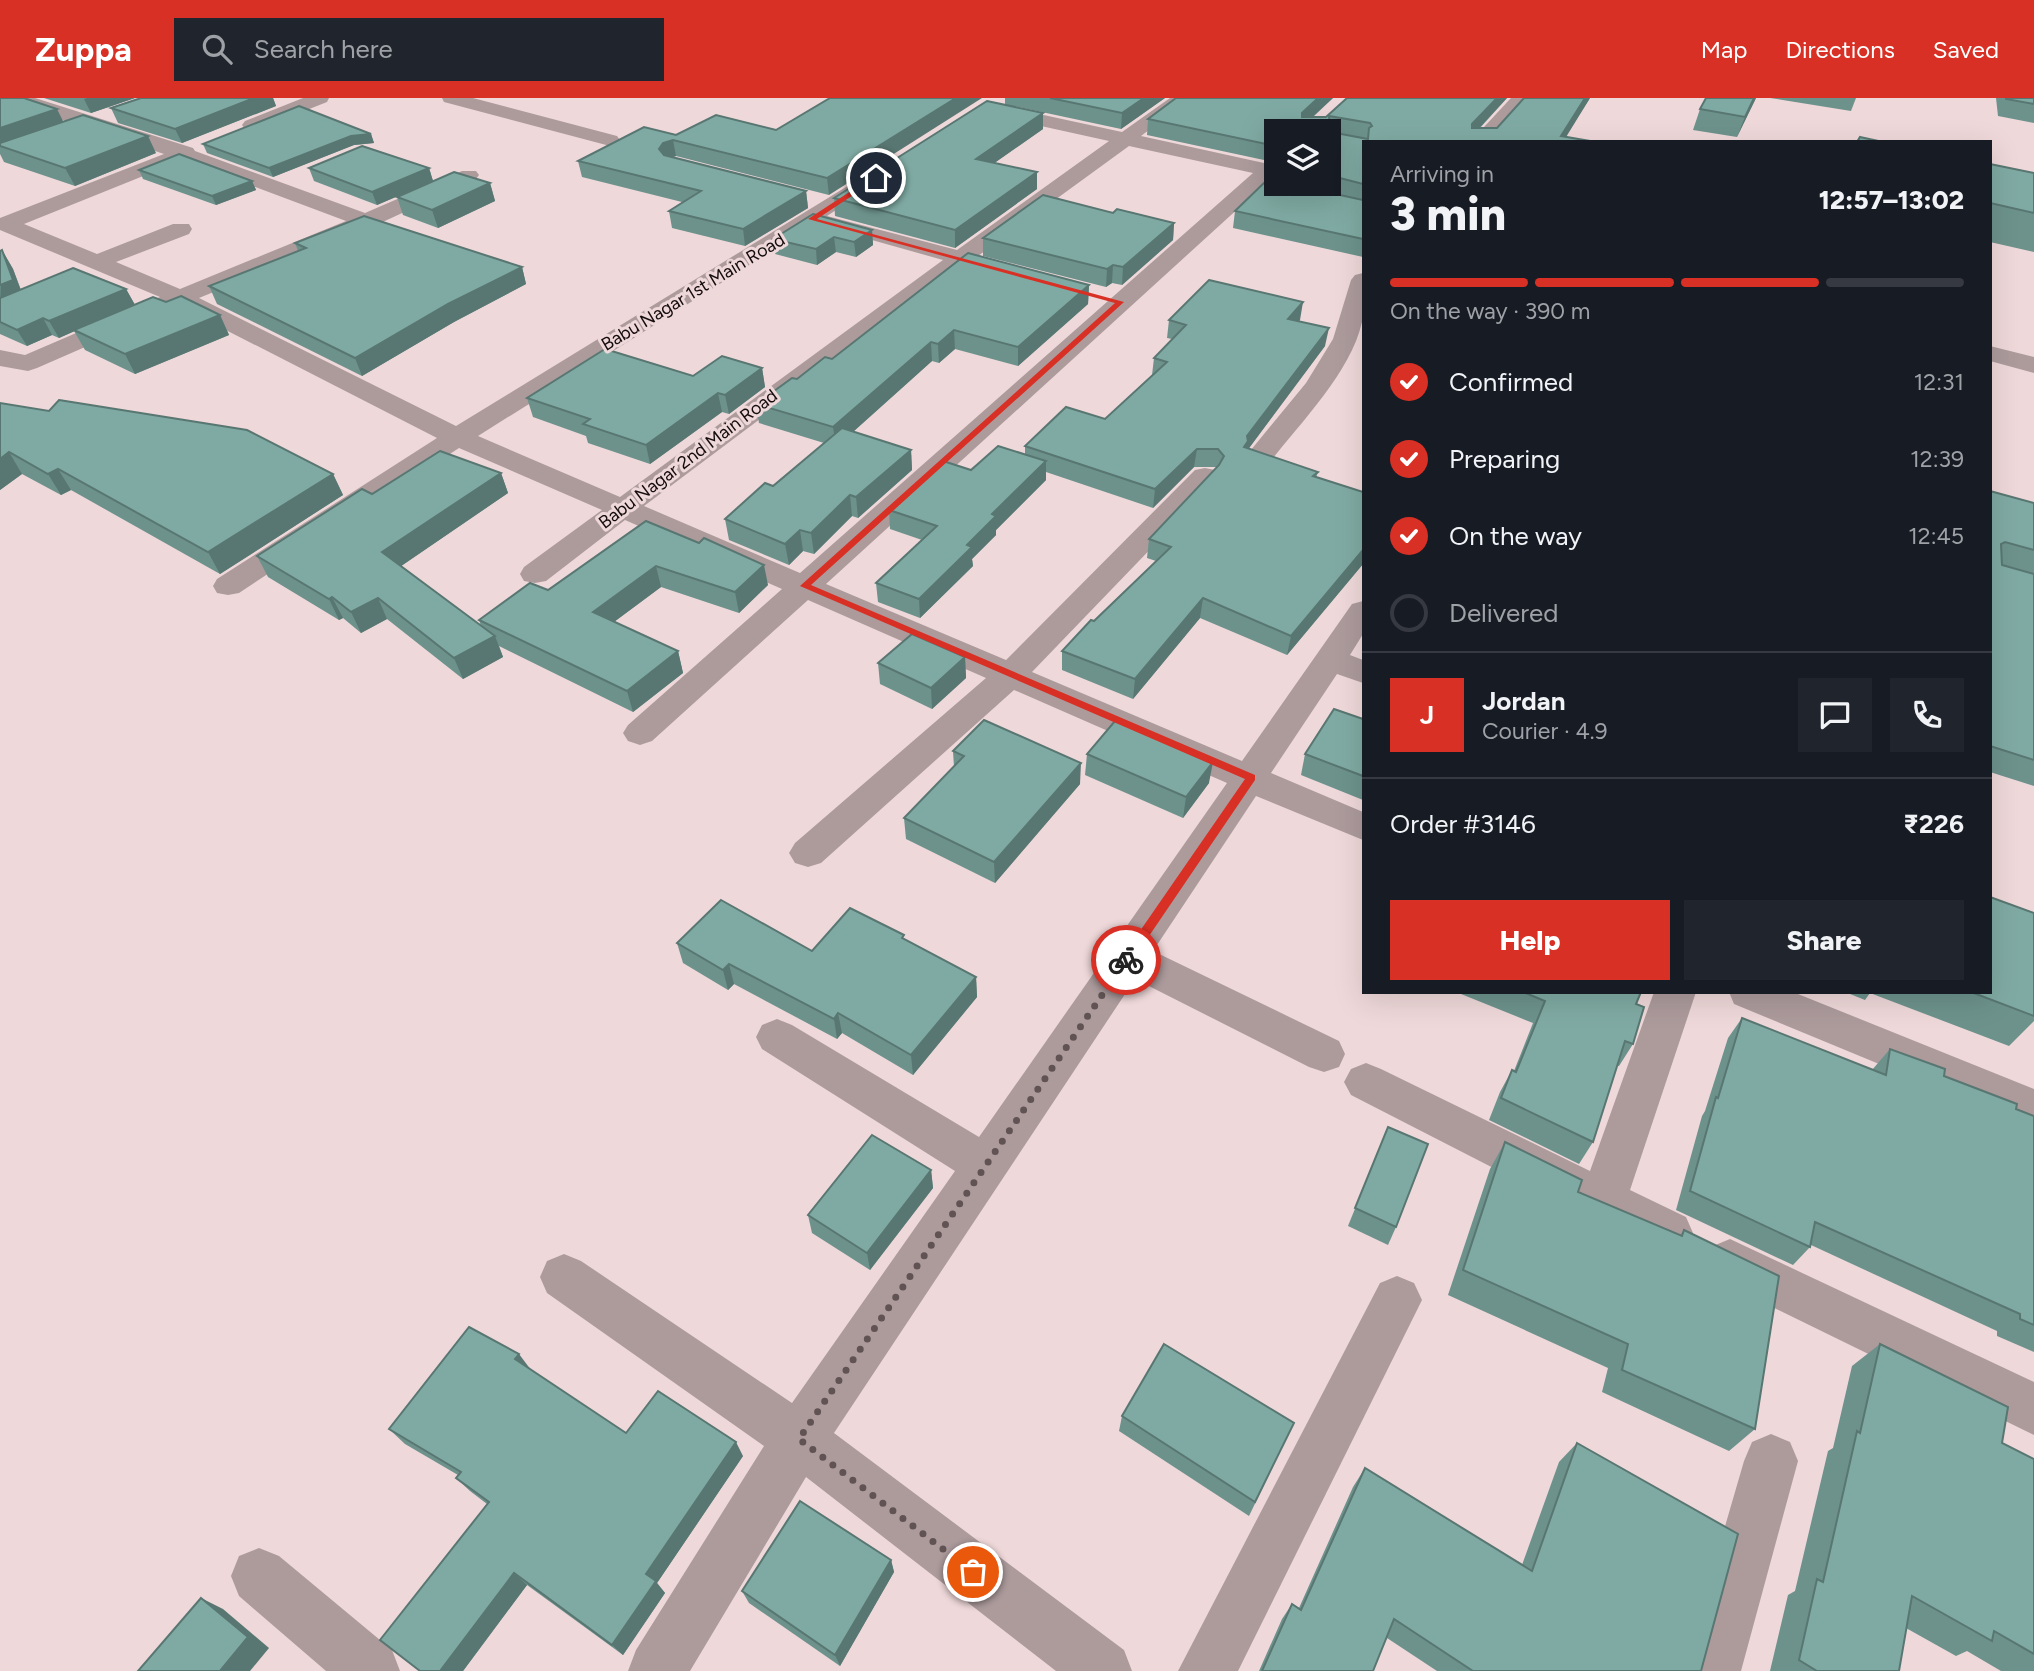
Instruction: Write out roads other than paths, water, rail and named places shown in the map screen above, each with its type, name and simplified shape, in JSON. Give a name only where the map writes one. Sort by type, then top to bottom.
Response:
[{"type":"street","points":[[16,98],[183,153],[391,229]]},
{"type":"street","points":[[233,133],[320,98]]},
{"type":"street","points":[[451,98],[610,140]]},
{"type":"street","name":"Babu Nagar 2nd Main Road","points":[[534,574],[960,258],[1182,98]]},
{"type":"street","points":[[1482,140],[1521,98]]},
{"type":"street","points":[[985,107],[1128,138],[1264,175]]},
{"type":"street","points":[[64,132],[125,110]]},
{"type":"street","points":[[3,225],[208,143]]},
{"type":"street","name":"Babu Nagar 1st Main Road","points":[[228,586],[457,437],[902,160]]},
{"type":"street","points":[[13,367],[366,221],[469,175]]},
{"type":"street","points":[[273,187],[298,176]]},
{"type":"street","points":[[640,733],[1120,302],[1264,179]]},
{"type":"street","points":[[800,197],[832,205]]},
{"type":"street","points":[[811,219],[1000,269]]},
{"type":"street","points":[[3,225],[180,297],[296,358],[457,437],[1362,827]]},
{"type":"street","points":[[97,262],[181,229]]},
{"type":"street","points":[[1259,456],[1317,386],[1345,339],[1362,283]]},
{"type":"street","points":[[1094,295],[1120,302]]},
{"type":"street","points":[[1992,354],[2034,365]]},
{"type":"street","points":[[808,853],[1010,675],[1205,476]]},
{"type":"street","points":[[656,1671],[799,1439],[1362,613]]},
{"type":"street","points":[[1331,660],[1362,672]]},
{"type":"street","points":[[1128,957],[1324,1054]]},
{"type":"street","points":[[1603,1201],[1674,994]]},
{"type":"street","points":[[1754,994],[2034,1109]]},
{"type":"street","points":[[777,1037],[986,1166]]},
{"type":"street","points":[[1366,1082],[1603,1201],[2034,1409]]},
{"type":"street","points":[[564,1277],[799,1439],[1103,1671]]},
{"type":"street","points":[[1207,1671],[1397,1300]]},
{"type":"street","points":[[1712,1671],[1770,1461]]},
{"type":"street","points":[[259,1576],[371,1671]]}]
